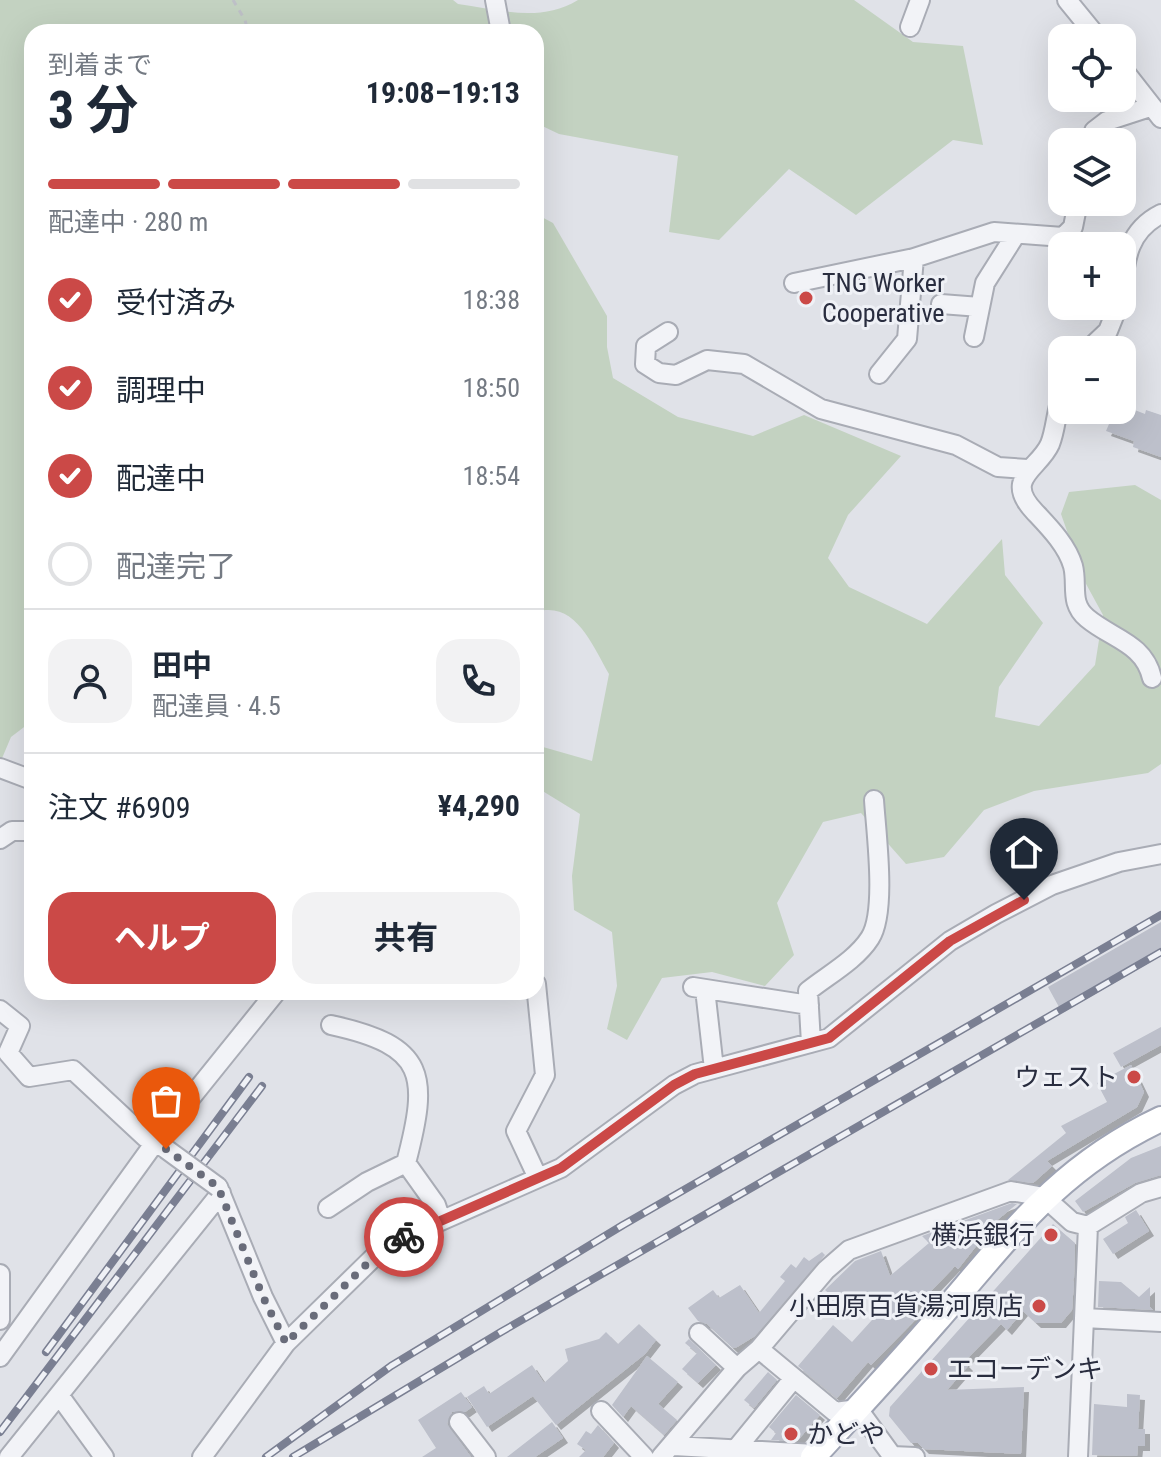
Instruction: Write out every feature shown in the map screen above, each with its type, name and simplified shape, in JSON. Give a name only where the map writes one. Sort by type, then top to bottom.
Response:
[{"type":"main road","points":[[814,1456],[1044,1197],[1096,1154],[1161,1119]]},
{"type":"street","points":[[495,0],[500,24]]},
{"type":"street","points":[[910,27],[920,0]]},
{"type":"street","points":[[1067,0],[1087,24]]},
{"type":"street","points":[[1136,86],[1158,115]]},
{"type":"street","points":[[1098,128],[1107,121],[1158,115]]},
{"type":"street","points":[[1136,233],[1161,214]]},
{"type":"street","points":[[794,283],[914,258],[994,232],[1063,237],[1073,227],[1075,216]]},
{"type":"street","points":[[974,337],[985,283],[1016,234]]},
{"type":"street","points":[[879,374],[907,339],[914,258]]},
{"type":"street","points":[[941,304],[980,307]]},
{"type":"street","points":[[668,332],[646,346],[645,364],[659,373],[676,375],[707,360],[744,364],[821,409],[956,445],[998,467],[1027,469]]},
{"type":"street","points":[[1055,424],[1049,446],[1027,469],[1023,493],[1027,503],[1056,534],[1074,567],[1076,601],[1082,614],[1136,647],[1149,666],[1152,678]]},
{"type":"street","points":[[0,768],[24,777]]},
{"type":"street","points":[[811,1043],[808,991],[857,953],[872,936],[880,881],[874,800]]},
{"type":"street","points":[[0,839],[12,831],[24,831]]},
{"type":"street","points":[[202,1457],[286,1343],[378,1253],[441,1220],[579,1158],[674,1085],[714,1069],[829,1038],[950,941],[996,914],[1065,881],[1119,862],[1161,854]]},
{"type":"street","points":[[714,1069],[699,988],[809,1005]]},
{"type":"street","points":[[0,1357],[270,1000]]},
{"type":"street","points":[[537,1176],[516,1131],[545,1075],[541,1000]]},
{"type":"street","points":[[0,1010],[20,1026],[8,1053],[29,1077],[73,1070],[145,1137],[161,1145],[220,1190],[263,1297],[286,1343]]},
{"type":"street","points":[[328,1208],[367,1182],[406,1163],[419,1112],[419,1086],[414,1069],[402,1051],[368,1033],[331,1025]]},
{"type":"street","points":[[406,1163],[436,1205],[441,1220]]},
{"type":"street","points":[[1078,1457],[1088,1226],[1095,1218],[1141,1193],[1161,1187]]},
{"type":"street","points":[[9,1457],[220,1190]]},
{"type":"street","points":[[668,1451],[737,1368],[759,1349],[826,1270],[849,1250],[1011,1191],[1044,1197],[1072,1222],[1088,1226]]},
{"type":"street","points":[[0,1274],[0,1320]]},
{"type":"street","points":[[0,1297],[33,1311]]},
{"type":"street","points":[[1084,1318],[1161,1322]]},
{"type":"street","points":[[699,1333],[737,1368]]},
{"type":"street","points":[[759,1349],[835,1412],[858,1409],[893,1456],[915,1457]]},
{"type":"street","points":[[736,1449],[794,1378]]},
{"type":"street","points":[[59,1395],[104,1457]]},
{"type":"street","points":[[601,1411],[644,1457]]},
{"type":"street","points":[[459,1422],[486,1457]]},
{"type":"street","points":[[668,1451],[736,1449],[814,1456]]},
{"type":"path","points":[[233,0],[246,24]]},
{"type":"green space","points":[[0,0],[453,0],[458,4],[489,9],[534,13],[564,7],[578,0],[854,0],[913,42],[963,46],[983,145],[953,140],[856,215],[789,169],[719,240],[669,232],[678,156],[559,134],[544,127],[544,24],[24,24],[24,727],[11,737],[0,763]]},
{"type":"green space","points":[[544,218],[553,223],[607,316],[607,347],[613,378],[678,417],[753,436],[804,415],[901,456],[848,515],[828,558],[849,587],[927,624],[1002,539],[1005,575],[1043,623],[999,687],[995,717],[1039,726],[1095,665],[1103,615],[1085,582],[1061,514],[1069,492],[1135,485],[1161,500],[1161,764],[1148,773],[1034,791],[984,810],[944,857],[906,864],[861,813],[823,822],[777,903],[794,955],[765,986],[712,972],[662,978],[627,1040],[607,1029],[617,986],[612,932],[574,910],[572,876],[580,814],[544,792],[544,747],[592,761],[609,674],[582,628],[562,613],[544,611]]},
{"type":"building","points":[[1136,410],[1161,415],[1161,457],[1133,447],[1134,441],[1106,431],[1109,424],[1136,424]]},
{"type":"building","points":[[1161,922],[1161,948],[1059,1007],[1048,987]]},
{"type":"building","points":[[1161,1027],[1161,1045],[1121,1067],[1113,1053]]},
{"type":"building","points":[[1131,1065],[1144,1092],[1137,1107],[1047,1161],[1052,1166],[1033,1183],[1008,1180],[1066,1133],[1061,1126],[1107,1102],[1097,1083]]},
{"type":"building","points":[[1161,1146],[1161,1175],[1135,1183],[1083,1212],[1075,1201],[1131,1158]]},
{"type":"building","points":[[1012,1203],[1017,1204],[986,1229],[988,1231],[958,1269],[955,1266],[913,1310],[919,1316],[871,1365],[868,1362],[837,1398],[798,1366],[833,1325],[852,1342],[882,1309],[860,1291],[845,1308],[825,1290],[855,1261],[881,1251],[890,1276],[929,1243],[922,1236]]},
{"type":"building","points":[[1136,1210],[1149,1231],[1113,1254],[1103,1239],[1128,1223],[1125,1217]]},
{"type":"building","points":[[1053,1224],[1075,1243],[1072,1310],[1061,1323],[1036,1323],[1023,1311],[1007,1330],[1001,1324],[964,1362],[968,1366],[947,1390],[1024,1387],[1021,1454],[924,1449],[918,1443],[911,1443],[889,1416],[890,1407]]},
{"type":"building","points":[[822,1252],[825,1255],[755,1336],[737,1347],[733,1348],[707,1324],[698,1321],[688,1308],[713,1290],[719,1298],[740,1285],[759,1313],[785,1281],[780,1277],[791,1264],[796,1268],[804,1257],[809,1261]]},
{"type":"building","points":[[1099,1281],[1121,1282],[1139,1297],[1150,1287],[1150,1307],[1153,1310],[1098,1307]]},
{"type":"building","points":[[639,1324],[656,1340],[645,1354],[556,1425],[533,1396],[487,1427],[467,1397],[484,1386],[489,1394],[532,1365],[544,1383],[568,1361],[565,1349],[599,1339],[606,1332],[618,1344]]},
{"type":"building","points":[[689,1339],[716,1365],[698,1383],[682,1369],[697,1353],[685,1343]]},
{"type":"building","points":[[647,1356],[678,1382],[658,1404],[677,1420],[664,1435],[631,1406],[623,1417],[612,1405]]},
{"type":"building","points":[[768,1372],[777,1380],[754,1408],[744,1400]]},
{"type":"building","points":[[461,1392],[472,1407],[465,1412],[452,1412],[447,1424],[471,1457],[422,1457],[436,1448],[418,1420]]},
{"type":"building","points":[[1127,1394],[1140,1395],[1138,1429],[1145,1429],[1145,1446],[1138,1446],[1137,1456],[1092,1455],[1094,1404],[1127,1407]]},
{"type":"building","points":[[796,1395],[820,1415],[797,1441],[771,1440],[776,1433],[769,1427]]},
{"type":"building","points":[[552,1422],[563,1438],[535,1457],[507,1457]]},
{"type":"building","points":[[598,1425],[614,1443],[603,1457],[579,1457],[586,1450],[577,1444],[586,1431],[591,1434]]},
{"type":"railway","points":[[266,1457],[391,1366],[623,1225],[1161,915]]},
{"type":"railway","points":[[293,1457],[501,1332],[1161,952]]},
{"type":"railway","points":[[46,1352],[249,1077]]},
{"type":"railway","points":[[0,1432],[262,1086]]},
{"type":"way so far","points":[[166,1149],[218,1187],[263,1297],[286,1343],[341,1286],[378,1253],[404,1237]]},
{"type":"place","name":"TNG Worker Cooperative","points":[[806,298]]},
{"type":"place","name":"ウェスト","points":[[1134,1077]]},
{"type":"place","name":"横浜銀行","points":[[1051,1235]]},
{"type":"place","name":"小田原百貨湯河原店","points":[[1039,1306]]},
{"type":"place","name":"エコーデンキ","points":[[931,1369]]},
{"type":"place","name":"かどや","points":[[791,1434]]},
{"type":"route","points":[[404,1237],[579,1158],[674,1085],[695,1074],[829,1038],[950,941],[1024,900]]}]
